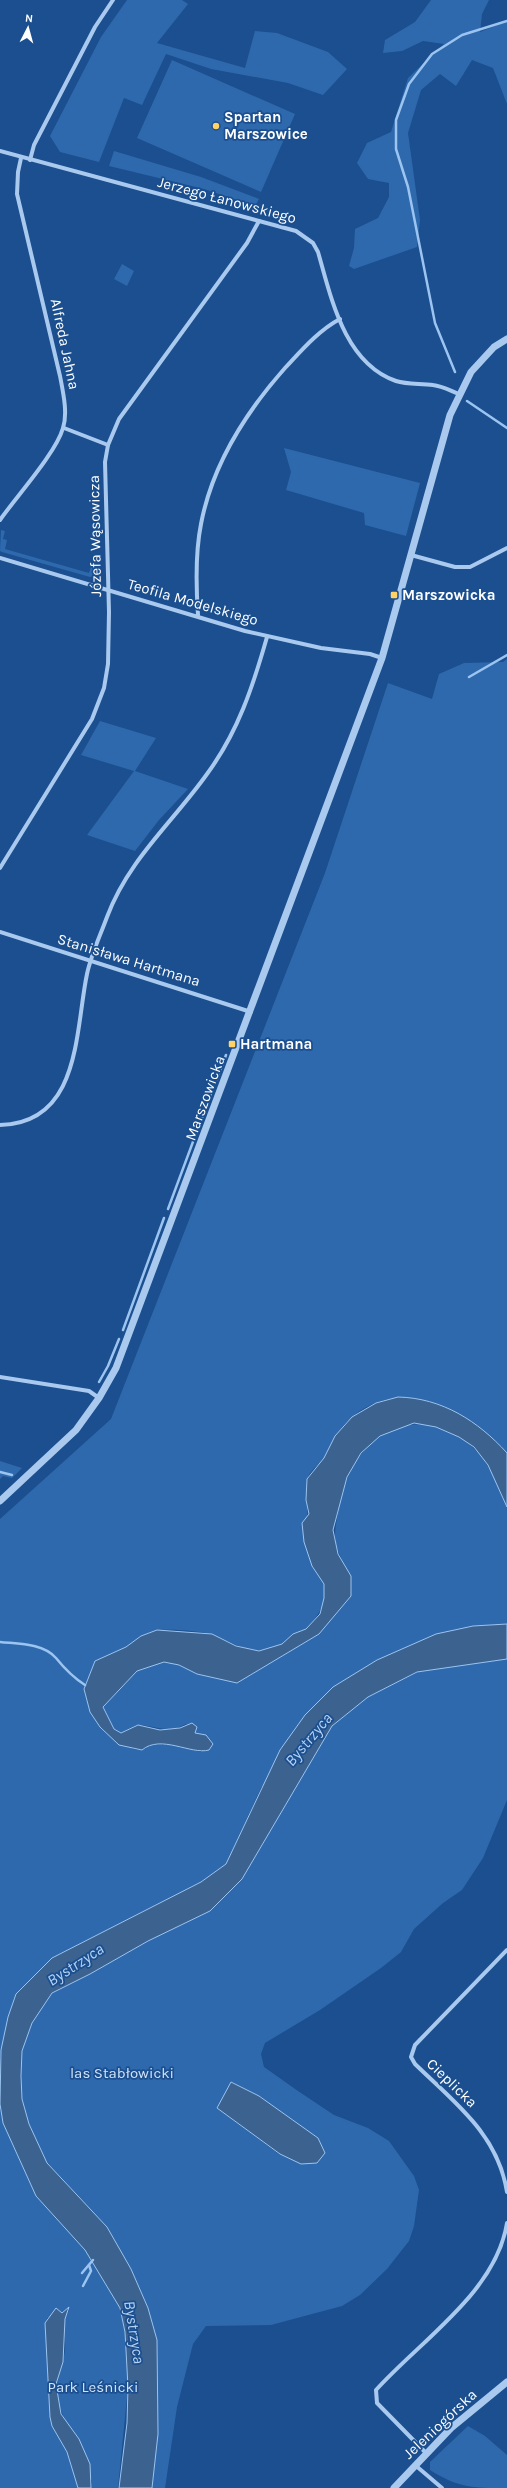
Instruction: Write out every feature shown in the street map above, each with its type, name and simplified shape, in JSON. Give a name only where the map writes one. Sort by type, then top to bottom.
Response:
[{"type":"street","points":[[30,160],[34,145],[84,48],[114,0]]},
{"type":"street","name":"Jerzego Łanowskiego","points":[[0,151],[21,158],[296,231],[313,243],[318,252],[329,293],[340,320],[363,358],[378,371],[397,381],[435,385],[459,394]]},
{"type":"street","name":"Alfreda Jahna","points":[[0,520],[51,451],[64,428],[65,400],[17,194],[18,172],[21,158]]},
{"type":"street","name":"Józefa Wąsowicza","points":[[0,868],[92,719],[102,693],[108,664],[105,462],[108,445],[119,419],[247,243],[259,221]]},
{"type":"street","points":[[198,615],[197,559],[201,525],[210,488],[229,448],[250,412],[275,379],[299,353],[329,326],[340,320]]},
{"type":"street","name":"Marszowicka","points":[[0,1501],[76,1430],[99,1398],[116,1368],[251,1012],[382,658],[450,415],[459,394],[478,362],[494,347],[507,339]]},
{"type":"street","points":[[64,428],[108,445]]},
{"type":"street","points":[[411,556],[454,567],[470,567],[507,548]]},
{"type":"street","name":"Teofila Modelskiego","points":[[0,558],[267,636],[320,648],[370,654],[382,658]]},
{"type":"street","points":[[0,1125],[16,1125],[39,1114],[59,1094],[72,1069],[91,960],[108,915],[128,876],[147,846],[200,784],[226,746],[249,696],[267,636]]},
{"type":"street","name":"Stanisława Hartmana","points":[[0,932],[251,1012]]},
{"type":"street","points":[[0,1377],[89,1391],[99,1398]]},
{"type":"street","name":"Cieplicka","points":[[507,1950],[415,2045],[411,2057],[415,2064],[487,2137],[498,2158],[507,2192]]},
{"type":"street","points":[[426,2453],[377,2403],[376,2390],[485,2280],[498,2256],[507,2223]]},
{"type":"street","name":"Jeleniogórska","points":[[394,2488],[426,2453],[475,2407],[507,2382]]},
{"type":"street","points":[[415,2465],[442,2488]]},
{"type":"green space","points":[[127,0],[182,0],[188,4],[157,43],[245,68],[255,31],[277,33],[328,52],[347,69],[323,95],[288,83],[211,69],[166,54],[142,105],[124,98],[99,162],[60,152],[50,136],[101,37]]},
{"type":"green space","points":[[431,0],[489,0],[482,14],[480,32],[507,21],[507,104],[493,68],[472,60],[456,86],[440,74],[421,90],[408,133],[420,220],[417,247],[354,269],[349,266],[354,248],[355,229],[378,218],[389,197],[389,183],[368,179],[357,163],[367,143],[391,132],[408,78],[444,44],[423,41],[402,51],[383,53],[385,40],[415,22]]},
{"type":"green space","name":"Spartan Marszowice","points":[[172,60],[295,114],[261,192],[137,138]]},
{"type":"green space","points":[[114,151],[201,177],[259,199],[255,206],[204,189],[109,166]]},
{"type":"green space","points":[[122,264],[134,271],[127,286],[114,279]]},
{"type":"green space","points":[[284,448],[420,483],[406,536],[365,525],[364,513],[286,490],[291,472]]},
{"type":"green space","points":[[1,530],[5,531],[3,539],[7,540],[5,549],[89,573],[92,564],[96,565],[98,558],[100,559],[100,575],[90,577],[2,552],[0,551]]},
{"type":"green space","points":[[507,659],[507,1453],[492,1438],[474,1424],[455,1412],[434,1403],[413,1398],[392,1399],[372,1404],[347,1421],[325,1457],[312,1471],[307,1480],[307,1509],[311,1561],[312,1566],[323,1582],[325,1595],[319,1613],[307,1628],[296,1633],[283,1643],[273,1648],[264,1650],[247,1649],[202,1632],[170,1630],[154,1631],[125,1648],[95,1661],[84,1689],[90,1712],[100,1727],[133,1749],[142,1750],[149,1745],[173,1744],[201,1752],[195,1733],[186,1724],[174,1729],[137,1725],[121,1733],[114,1729],[103,1707],[137,1671],[164,1662],[179,1665],[197,1674],[237,1683],[319,1634],[351,1576],[344,1565],[335,1540],[340,1502],[350,1471],[367,1448],[387,1432],[410,1425],[434,1426],[457,1435],[478,1453],[496,1480],[507,1508],[507,1624],[473,1626],[377,1660],[261,1788],[226,1864],[201,1882],[52,1958],[16,1994],[8,2017],[0,2057],[0,1519],[111,1419],[325,873],[388,683],[432,699],[439,674],[464,663],[503,662]]},
{"type":"green space","points":[[100,721],[156,738],[135,771],[188,789],[159,820],[135,851],[87,835],[134,771],[81,755]]},
{"type":"green space","points":[[0,1461],[22,1468],[12,1478],[3,1476],[0,1479]]},
{"type":"green space","name":"las Stabłowicki","points":[[507,1659],[507,1800],[483,1858],[462,1890],[443,1903],[414,1929],[401,1952],[381,1968],[320,2010],[265,2043],[261,2054],[264,2067],[298,2091],[334,2115],[368,2128],[389,2141],[414,2176],[419,2190],[414,2226],[409,2241],[387,2269],[360,2295],[342,2306],[271,2325],[206,2326],[193,2344],[177,2407],[165,2488],[152,2488],[158,2434],[157,2340],[148,2308],[131,2269],[107,2227],[47,2163],[29,2124],[22,2099],[22,2051],[32,2023],[52,1993],[90,1974],[148,1941],[242,1879],[332,1726],[368,1697],[420,1671]],"holes":[[[232,2082],[259,2096],[318,2138],[279,2154],[217,2108]]]},
{"type":"green space","name":"Park Leśnicki","points":[[0,2104],[3,2123],[36,2196],[85,2250],[120,2308],[125,2332],[128,2387],[118,2488],[91,2488],[92,2481],[59,2405],[56,2383],[64,2354],[64,2329],[67,2313],[70,2309],[47,2318],[50,2417],[52,2426],[67,2452],[78,2488],[0,2488]]},
{"type":"green space","points":[[468,2426],[485,2436],[507,2455],[507,2488],[466,2486],[440,2476],[430,2470],[430,2462]]},
{"type":"water","points":[[398,1397],[414,1398],[430,1402],[458,1413],[471,1421],[496,1441],[507,1453],[507,1507],[488,1465],[474,1447],[459,1437],[436,1427],[414,1423],[380,1436],[361,1453],[347,1477],[333,1530],[338,1554],[351,1576],[351,1596],[319,1634],[237,1683],[197,1674],[179,1665],[164,1662],[137,1671],[103,1707],[114,1729],[121,1733],[138,1725],[160,1730],[180,1728],[192,1723],[197,1727],[195,1733],[206,1735],[213,1744],[209,1750],[202,1751],[167,1744],[158,1744],[142,1750],[119,1745],[100,1727],[90,1712],[84,1689],[95,1661],[126,1647],[141,1636],[157,1630],[212,1634],[236,1646],[259,1651],[282,1644],[293,1634],[306,1629],[320,1614],[324,1598],[324,1584],[312,1566],[304,1542],[302,1523],[309,1514],[306,1500],[307,1479],[324,1458],[335,1436],[352,1417],[376,1403]]},
{"type":"water","name":"Bystrzyca","points":[[507,1624],[507,1659],[417,1672],[368,1697],[332,1726],[242,1879],[210,1911],[148,1941],[90,1974],[52,1993],[32,2023],[22,2051],[21,2076],[22,2099],[29,2124],[47,2163],[107,2227],[131,2269],[148,2308],[157,2340],[158,2434],[152,2488],[119,2488],[127,2423],[128,2387],[125,2332],[120,2308],[85,2250],[36,2196],[3,2123],[0,2104],[1,2050],[8,2017],[16,1994],[52,1958],[201,1882],[226,1864],[280,1750],[305,1715],[333,1687],[377,1660],[436,1634],[473,1626]]},
{"type":"water","points":[[231,2082],[259,2096],[318,2138],[325,2153],[317,2163],[301,2164],[280,2154],[217,2108]]},
{"type":"water","points":[[69,2307],[65,2319],[63,2362],[56,2384],[61,2414],[79,2439],[90,2464],[91,2488],[78,2488],[67,2452],[52,2426],[50,2417],[45,2323],[56,2308],[62,2313]]},
{"type":"waterway","points":[[455,372],[435,323],[408,187],[396,149],[396,120],[409,84],[432,54],[462,35],[507,21]]},
{"type":"waterway","points":[[467,401],[507,428]]},
{"type":"waterway","points":[[469,677],[507,655]]},
{"type":"waterway","points":[[217,1079],[226,1055]]},
{"type":"waterway","points":[[168,1209],[213,1088]]},
{"type":"waterway","points":[[123,1330],[164,1218]]},
{"type":"waterway","points":[[99,1382],[108,1366],[119,1339]]},
{"type":"waterway","points":[[0,1472],[12,1475]]},
{"type":"waterway","points":[[0,1642],[30,1645],[44,1649],[51,1653],[69,1673],[85,1685]]},
{"type":"waterway","points":[[82,2273],[93,2260]]},
{"type":"waterway","points":[[83,2286],[91,2271],[89,2265]]},
{"type":"place","name":"Spartan Marszowice","points":[[216,126]]},
{"type":"place","name":"Marszowicka","points":[[394,595]]},
{"type":"place","name":"Hartmana","points":[[232,1044]]}]
